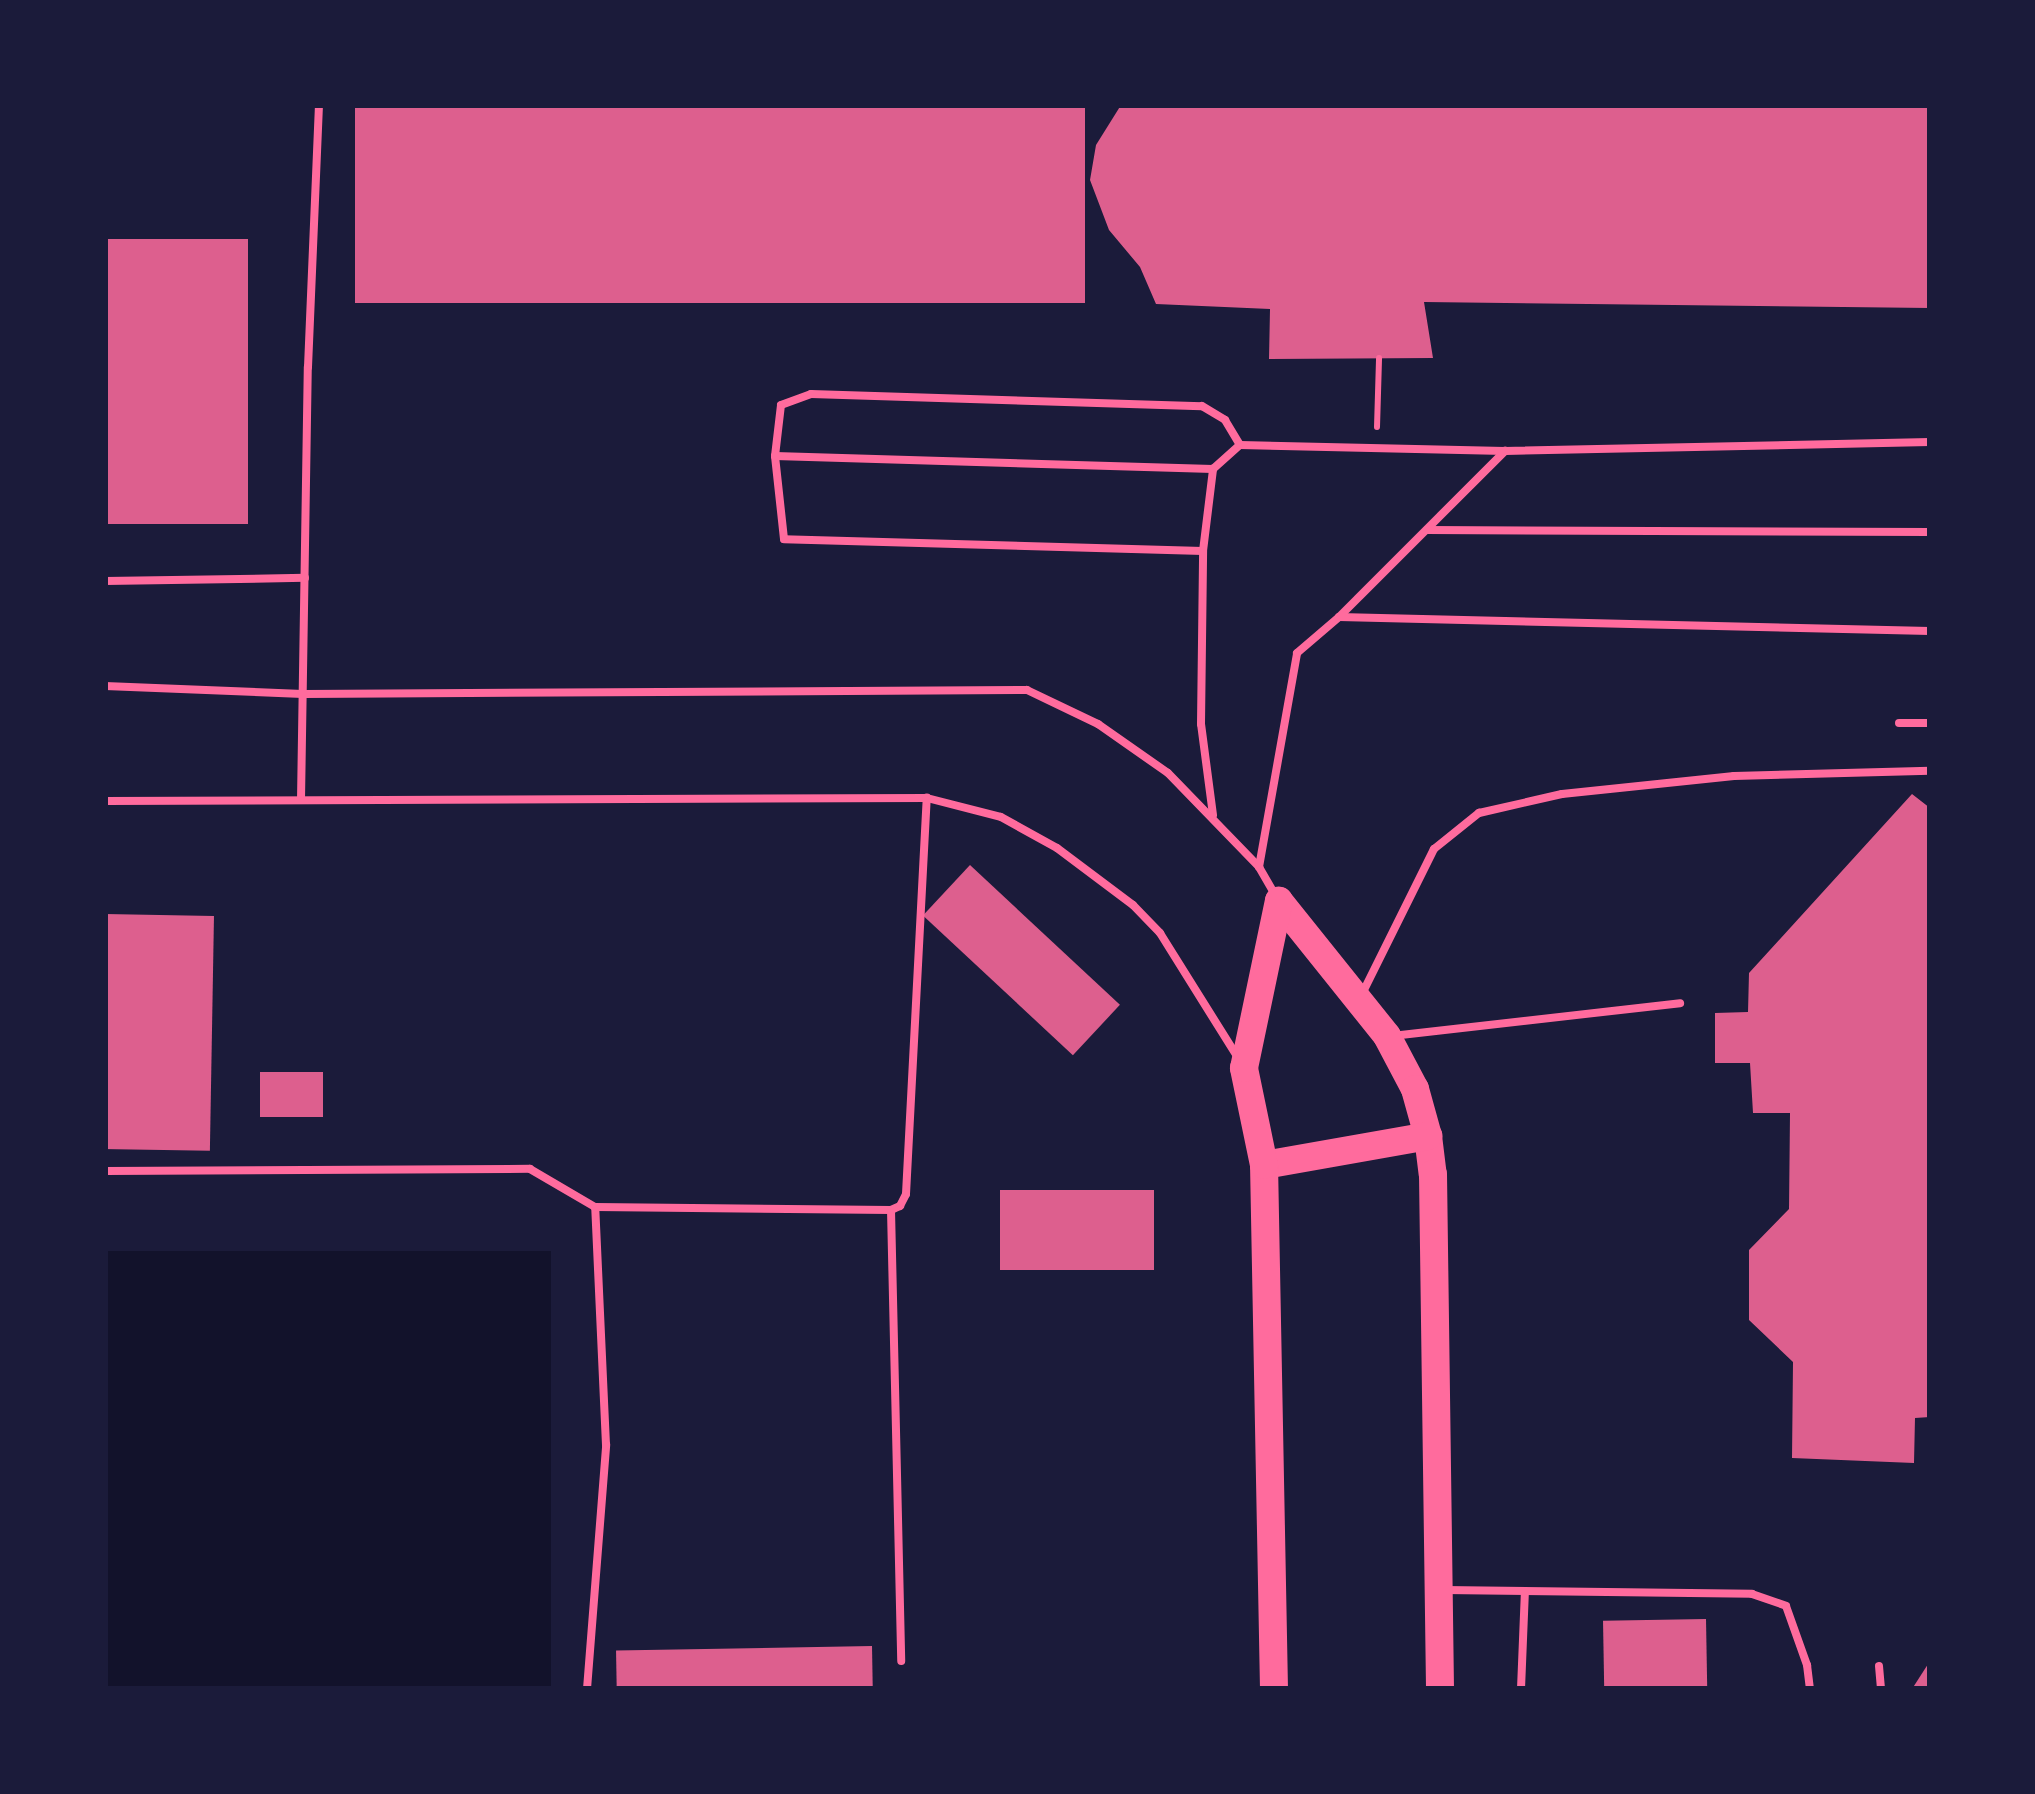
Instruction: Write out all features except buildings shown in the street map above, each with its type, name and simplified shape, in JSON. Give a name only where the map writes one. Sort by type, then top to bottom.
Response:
[{"type":"highway","points":[[1280,901],[1388,1036],[1415,1089],[1428,1136],[1433,1194],[1440,1689]]},
{"type":"highway","points":[[1274,1689],[1264,1165],[1244,1068],[1280,901]]},
{"type":"highway","points":[[1264,1165],[1428,1136]]},
{"type":"lane","points":[[301,800],[319,105]]},
{"type":"lane","points":[[1203,550],[784,539],[775,456],[781,405],[811,394],[1202,406],[1225,420],[1240,445]]},
{"type":"lane","points":[[1212,815],[1200,724],[1203,550],[1213,470],[1240,445],[1505,451],[1930,442]]},
{"type":"lane","points":[[1259,867],[1297,653],[1339,618],[1505,451]]},
{"type":"lane","points":[[775,456],[1213,470]]},
{"type":"lane","points":[[1427,530],[1930,532]]},
{"type":"lane","points":[[105,581],[305,578]]},
{"type":"lane","points":[[1339,618],[1930,632]]},
{"type":"lane","points":[[105,686],[303,694],[1027,690],[1098,724],[1168,772],[1259,867],[1280,901]]},
{"type":"lane","points":[[1899,723],[1930,723]]},
{"type":"lane","points":[[1360,998],[1434,849],[1478,813],[1562,794],[1734,776],[1930,772]]},
{"type":"lane","points":[[105,1171],[530,1169],[595,1207],[891,1210],[900,1206],[906,1194],[927,798]]},
{"type":"lane","points":[[105,801],[927,798],[1001,817],[1056,848],[1133,906],[1160,932],[1244,1068]]},
{"type":"lane","points":[[1388,1036],[1680,1003]]},
{"type":"lane","points":[[587,1689],[606,1445],[595,1207]]},
{"type":"lane","points":[[891,1210],[901,1661]]},
{"type":"lane","points":[[1439,1590],[1752,1594],[1786,1606],[1807,1666],[1810,1689]]},
{"type":"lane","points":[[1521,1689],[1524,1591]]},
{"type":"lane","points":[[1880,1666],[1880,1689]]},
{"type":"path","points":[[1376,449],[1379,358]]},
{"type":"shaded area","points":[[105,1251],[551,1251],[551,1689],[105,1689]]}]
